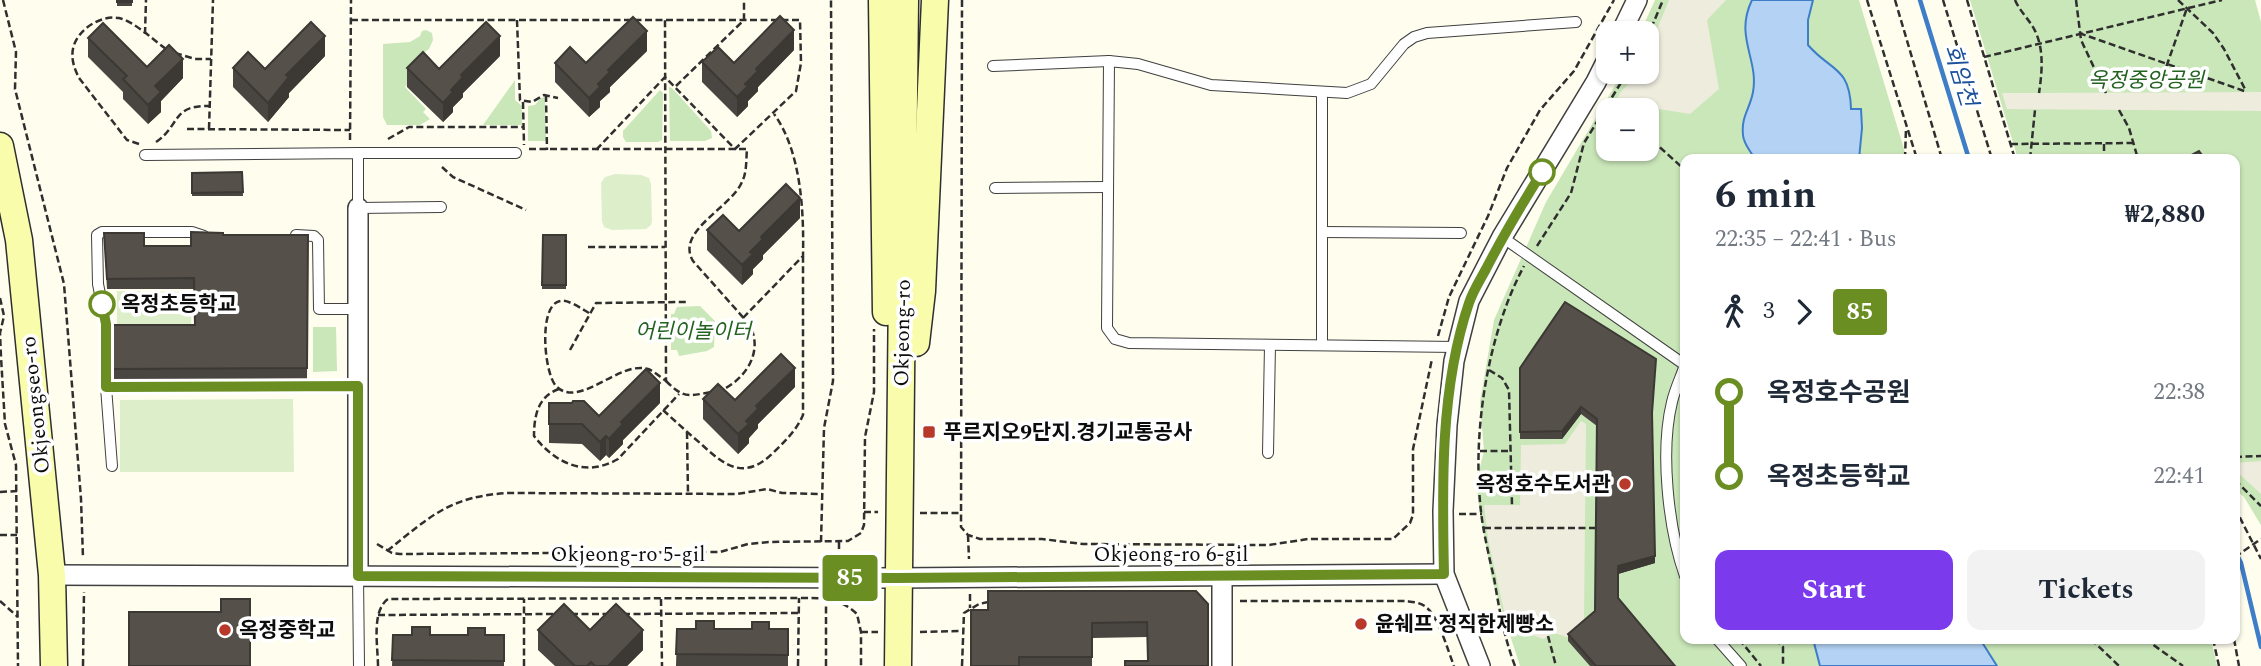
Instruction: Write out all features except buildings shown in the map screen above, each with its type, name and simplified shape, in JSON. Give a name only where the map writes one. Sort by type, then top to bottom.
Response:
[{"type":"main road","points":[[881,0],[885,306],[888,349],[901,403]]},
{"type":"main road","name":"Okjeong-ro","points":[[898,666],[905,0]]},
{"type":"main road","points":[[901,403],[919,326],[922,291],[935,0]]},
{"type":"main road","name":"Okjeongseo-ro","points":[[0,146],[19,240],[52,575],[54,666]]},
{"type":"street","points":[[1627,21],[1637,0]]},
{"type":"street","points":[[1480,666],[1444,574],[1443,510],[1447,425],[1454,360],[1469,301],[1502,237],[1596,82]]},
{"type":"street","points":[[358,208],[358,576]]},
{"type":"street","name":"Okjeong-ro 6-gil","points":[[897,578],[1444,574]]},
{"type":"street","name":"Okjeong-ro 5-gil","points":[[52,575],[897,578]]},
{"type":"street","points":[[1222,577],[1222,666]]},
{"type":"lane","points":[[993,66],[1109,61],[1138,64],[1211,85],[1347,93],[1371,84],[1404,44],[1427,33],[1576,22]]},
{"type":"lane","points":[[1109,61],[1107,328],[1110,334],[1121,342],[1129,343],[1457,347]]},
{"type":"lane","points":[[1322,93],[1322,345]]},
{"type":"lane","points":[[143,149],[516,153]]},
{"type":"lane","points":[[358,153],[358,208],[442,207]]},
{"type":"lane","points":[[995,188],[1107,187]]},
{"type":"lane","points":[[112,466],[106,387],[106,324],[98,284],[97,235],[102,232],[192,232],[201,236],[217,236]]},
{"type":"lane","points":[[1322,232],[1461,233]]},
{"type":"lane","points":[[284,235],[311,235],[317,238],[319,309],[358,309]]},
{"type":"lane","points":[[1502,237],[1680,362]]},
{"type":"lane","points":[[1268,453],[1270,345]]},
{"type":"lane","points":[[1680,379],[1672,402],[1667,457],[1673,532],[1680,561]]},
{"type":"lane","points":[[106,387],[358,386]]},
{"type":"lane","points":[[358,576],[359,666]]},
{"type":"lane","points":[[1721,644],[1741,666]]},
{"type":"path","points":[[3,0],[16,52],[15,89],[64,284],[82,499],[83,666]]},
{"type":"path","points":[[145,34],[146,0]]},
{"type":"path","points":[[209,129],[213,0]]},
{"type":"path","points":[[350,140],[351,0]]},
{"type":"path","points":[[676,86],[744,20],[744,0]]},
{"type":"path","points":[[821,542],[824,428],[833,380],[831,0]]},
{"type":"path","points":[[1654,21],[1663,0]]},
{"type":"path","points":[[1867,0],[1915,154]]},
{"type":"path","points":[[1895,0],[1941,154]]},
{"type":"path","points":[[1943,0],[1990,154]]},
{"type":"path","points":[[1967,0],[2014,154]]},
{"type":"path","points":[[2015,0],[2035,31],[2039,43],[2042,61],[2039,93]]},
{"type":"path","points":[[2076,0],[2079,33],[2106,93]]},
{"type":"path","points":[[2079,33],[2247,92],[2213,33],[2178,0]]},
{"type":"path","points":[[1984,57],[2222,0]]},
{"type":"path","points":[[2163,76],[2187,8]]},
{"type":"path","points":[[143,149],[127,140],[73,67],[74,46],[84,31],[102,19],[122,19],[169,50],[185,57],[211,59]]},
{"type":"path","points":[[351,20],[800,20],[799,85],[790,99],[735,149]]},
{"type":"path","points":[[517,20],[519,98],[523,102],[524,146],[531,150],[747,149],[742,183],[733,196],[696,231],[689,243],[688,254],[755,334],[753,359],[746,370],[732,385],[722,390],[686,396],[679,394],[649,370],[632,368],[588,389],[559,389],[549,392],[538,408],[534,436],[554,458],[572,466],[594,467],[609,464],[618,459],[679,394]]},
{"type":"path","points":[[665,20],[666,381]]},
{"type":"path","points":[[665,77],[735,149]]},
{"type":"path","points":[[596,150],[665,77]]},
{"type":"path","points":[[1543,236],[1571,193],[1584,143],[1620,84]]},
{"type":"path","points":[[523,102],[532,102],[540,95],[558,97]]},
{"type":"path","points":[[546,95],[547,150]]},
{"type":"path","points":[[150,144],[160,139],[186,109],[194,105],[210,106]]},
{"type":"path","points":[[2030,154],[2035,110]]},
{"type":"path","points":[[2119,110],[2137,154]]},
{"type":"path","points":[[663,410],[718,460],[737,468],[762,464],[797,428],[803,415],[804,220],[789,141],[774,114]]},
{"type":"path","points":[[1905,154],[1906,124]]},
{"type":"path","points":[[386,140],[410,127],[524,127]]},
{"type":"path","points":[[187,129],[350,130]]},
{"type":"path","points":[[2011,144],[2135,144]]},
{"type":"path","points":[[2104,144],[2104,154]]},
{"type":"path","points":[[1659,147],[1680,165]]},
{"type":"path","points":[[436,164],[453,177],[526,210]]},
{"type":"path","points":[[588,247],[666,247]]},
{"type":"path","points":[[743,318],[803,256]]},
{"type":"path","points":[[1515,666],[1503,631],[1483,528],[1480,451],[1489,370],[1500,322],[1524,267]]},
{"type":"path","points":[[0,298],[4,316],[0,333],[5,424],[16,457],[19,666]]},
{"type":"path","points":[[559,389],[550,376],[546,362],[545,338],[551,308],[563,300],[590,313]]},
{"type":"path","points":[[570,350],[595,304],[599,302],[686,302]]},
{"type":"path","points":[[374,540],[379,547],[400,554],[719,552],[748,544],[769,542],[848,541],[861,533],[864,525],[865,437],[874,392],[874,322]]},
{"type":"path","points":[[1489,370],[1506,382],[1509,390],[1512,505]]},
{"type":"path","points":[[687,432],[688,494]]},
{"type":"path","points":[[1480,451],[1511,451]]},
{"type":"path","points":[[2240,457],[2261,456]]},
{"type":"path","points":[[2240,485],[2261,506]]},
{"type":"path","points":[[387,551],[429,517],[458,501],[477,495],[737,494],[767,489],[782,493],[822,494]]},
{"type":"path","points":[[0,492],[17,491]]},
{"type":"path","points":[[2240,518],[2261,559]]},
{"type":"path","points":[[1483,528],[1597,528]]},
{"type":"path","points":[[0,535],[17,535]]},
{"type":"path","points":[[2240,554],[2261,539]]},
{"type":"path","points":[[661,598],[662,666]]},
{"type":"path","points":[[798,666],[799,598]]},
{"type":"path","points":[[826,666],[827,598]]},
{"type":"path","points":[[378,666],[378,615],[382,603],[388,599],[827,598],[840,601],[856,614],[860,632],[861,666]]},
{"type":"path","points":[[524,599],[524,666]]},
{"type":"path","points":[[0,601],[18,617]]},
{"type":"path","points":[[1238,601],[1417,603],[1426,607],[1432,615],[1454,666]]},
{"type":"path","points":[[962,666],[964,613],[979,604],[989,602]]},
{"type":"path","points":[[378,615],[799,613]]},
{"type":"path","points":[[1548,636],[1556,666]]},
{"type":"path","points":[[1743,644],[1761,666]]},
{"type":"path","points":[[1779,644],[1783,648],[1783,666]]},
{"type":"path","points":[[2097,644],[2119,666]]},
{"type":"path","points":[[2152,644],[2183,666]]},
{"type":"path","points":[[2214,644],[2219,666]]},
{"type":"path","points":[[2235,644],[2239,666]]},
{"type":"green space","points":[[1655,0],[1859,0],[1905,154],[1680,154],[1680,644],[2212,644],[2217,666],[1520,666],[1492,580],[1478,500],[1477,479],[1484,451],[1480,402],[1494,320],[1546,202],[1596,118],[1596,161],[1659,161],[1659,98],[1608,98],[1616,84],[1659,84],[1659,21],[1645,21]]},
{"type":"green space","name":"옥정중앙공원","points":[[1970,0],[2255,0],[2261,22],[2261,525],[2240,493],[2240,154],[2016,154]]},
{"type":"green space","points":[[426,30],[432,33],[433,40],[405,87],[426,109],[423,112],[430,119],[420,125],[387,125],[383,117],[383,44],[410,42]]},
{"type":"green space","points":[[515,80],[515,100],[522,106],[522,125],[483,125]]},
{"type":"green space","points":[[669,87],[711,131],[712,138],[705,141],[670,141]]},
{"type":"green space","points":[[660,90],[663,93],[662,140],[626,142],[623,131]]},
{"type":"green space","points":[[545,97],[546,141],[528,141],[528,106],[535,105]]},
{"type":"green space","points":[[615,174],[649,178],[652,221],[646,229],[612,230],[604,227],[601,183],[605,177]]},
{"type":"green space","points":[[117,291],[192,292],[191,330],[117,329]]},
{"type":"green space","name":"어린이놀이터","points":[[700,306],[715,321],[714,347],[707,351],[679,356],[677,350],[671,350],[671,314],[674,314],[677,307]]},
{"type":"green space","points":[[313,327],[336,327],[337,371],[313,372]]},
{"type":"green space","points":[[293,399],[294,472],[120,472],[120,400]]},
{"type":"shaded area","points":[[1669,0],[1726,0],[1707,20],[1719,89],[1690,114],[1659,109],[1659,98],[1617,98],[1628,84],[1659,84],[1659,25]]},
{"type":"shaded area","points":[[2261,92],[2261,111],[2007,109],[2002,93]]},
{"type":"shaded area","points":[[1581,421],[1586,424],[1584,620],[1567,637],[1554,633],[1543,639],[1517,629],[1508,629],[1488,539],[1484,505],[1520,505],[1521,445],[1565,444]]},
{"type":"shaded area","points":[[2261,461],[2261,494],[2240,475],[2240,463]]},
{"type":"water","points":[[1752,0],[1813,0],[1808,20],[1808,45],[1843,77],[1850,95],[1851,109],[1861,109],[1859,154],[1752,154],[1743,138],[1744,118],[1752,98],[1754,80],[1746,37],[1747,13]]},
{"type":"water","points":[[1814,644],[1983,644],[1997,666],[1820,666]]},
{"type":"waterway","name":"회암천","points":[[1920,0],[1967,154]]},
{"type":"waterway","name":"회암천","points":[[2240,561],[2261,647]]},
{"type":"bus line","name":"85","points":[[102,304],[106,324],[106,387],[358,386],[358,576],[897,578],[1444,574],[1443,510],[1447,425],[1454,360],[1469,301],[1502,237],[1542,172]]},
{"type":"place","name":"옥정초등학교","points":[[102,304]]},
{"type":"place","name":"푸르지오9단지.경기교통공사","points":[[929,432]]},
{"type":"place","name":"옥정호수도서관","points":[[1625,484]]},
{"type":"place","name":"윤쉐프 정직한제빵소","points":[[1361,624]]},
{"type":"place","name":"옥정중학교","points":[[225,630]]}]
